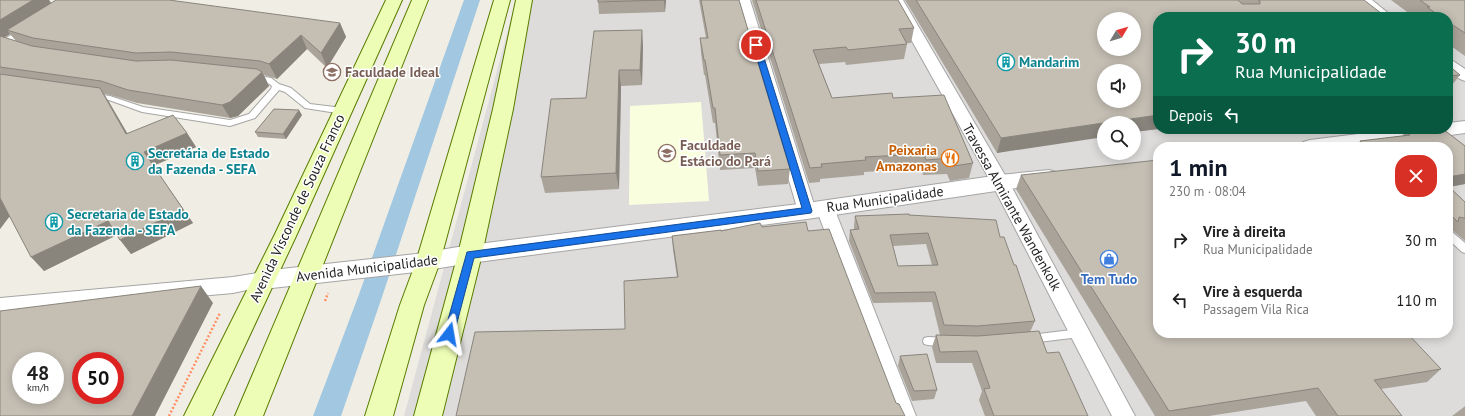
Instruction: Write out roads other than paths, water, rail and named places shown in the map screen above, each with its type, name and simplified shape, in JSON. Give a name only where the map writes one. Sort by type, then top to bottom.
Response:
[{"type":"main road","name":"Avenida Visconde de Souza Franco","points":[[198,416],[394,0]]},
{"type":"main road","name":"Avenida Visconde de Souza Franco","points":[[249,416],[420,0]]},
{"type":"main road","points":[[379,416],[412,305],[418,263],[486,57],[502,0]]},
{"type":"main road","points":[[428,416],[470,254],[504,109],[524,0]]},
{"type":"main road","points":[[486,57],[504,109]]},
{"type":"street","points":[[8,47],[75,0]]},
{"type":"street","points":[[742,0],[816,209],[905,416]]},
{"type":"street","name":"Travessa Almirante Wandenkolk","points":[[896,0],[1000,182],[1124,416]]},
{"type":"street","points":[[1363,0],[1379,12]]},
{"type":"street","points":[[1453,68],[1465,76]]},
{"type":"street","points":[[1453,128],[1465,127]]},
{"type":"street","points":[[1362,142],[1380,134]]},
{"type":"street","name":"Rua Municipalidade","points":[[470,254],[816,209],[1000,182],[1071,174]]},
{"type":"street","name":"Avenida Municipalidade","points":[[0,306],[233,285],[263,280],[418,263],[470,254]]},
{"type":"lane","points":[[245,77],[267,79],[273,82],[276,86],[288,90],[308,106],[343,111]]},
{"type":"lane","points":[[88,95],[110,98],[142,109],[230,124],[252,116],[275,90],[276,86]]},
{"type":"lane","points":[[1453,238],[1465,250]]},
{"type":"lane","points":[[1019,339],[1080,333]]},
{"type":"lane","points":[[928,341],[953,341]]},
{"type":"waterway","points":[[327,416],[370,297],[472,0]]},
{"type":"place","name":"Mandarim","points":[[1006,62]]},
{"type":"place","name":"Faculdade Ideal","points":[[332,72]]},
{"type":"place","name":"Faculdade Estácio do Pará","points":[[667,153]]},
{"type":"place","name":"Peixaria Amazonas","points":[[950,158]]},
{"type":"place","name":"Secretária de Estado da Fazenda - SEFA","points":[[135,161]]},
{"type":"place","name":"Secretaria de Estado da Fazenda - SEFA","points":[[54,222]]},
{"type":"place","name":"Tem Tudo","points":[[1109,259]]}]
